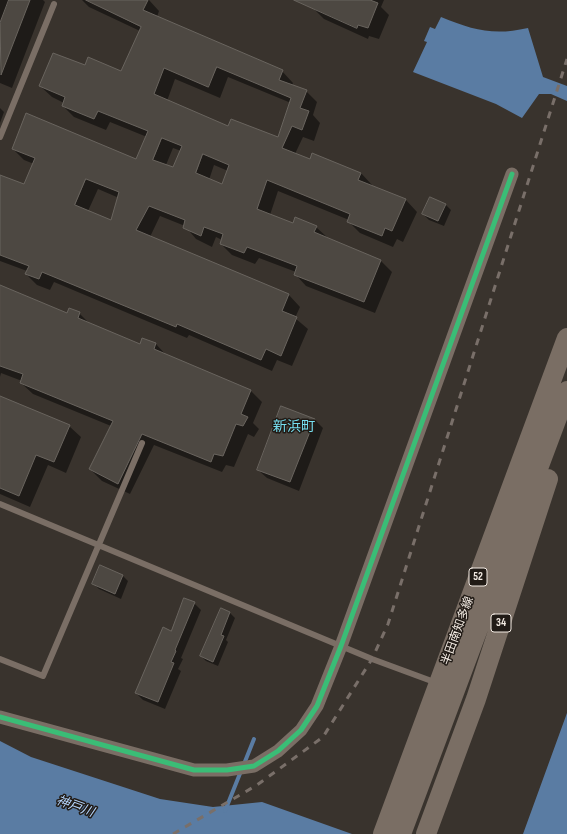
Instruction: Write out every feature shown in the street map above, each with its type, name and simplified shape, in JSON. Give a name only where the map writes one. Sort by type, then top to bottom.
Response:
[{"type":"main road","name":"半田南知多線","points":[[395,827],[447,687],[567,338]]},
{"type":"main road","name":"半田南知多線","points":[[447,687],[567,392]]},
{"type":"main road","name":"34","points":[[427,831],[476,699],[563,436],[567,415]]},
{"type":"street","points":[[0,717],[194,770],[227,770],[254,766],[278,751],[302,730],[317,706],[341,646],[512,174]]},
{"type":"lane","points":[[0,137],[54,4]]},
{"type":"lane","points":[[0,659],[43,676],[142,443]]},
{"type":"lane","points":[[0,504],[341,646],[447,687]]},
{"type":"water","points":[[441,17],[483,30],[504,31],[528,28],[543,77],[567,86],[567,101],[551,94],[539,94],[522,118],[496,104],[413,72],[427,42],[424,41],[430,27],[435,29]]},
{"type":"water","points":[[567,713],[567,834],[523,834]]},
{"type":"water","name":"神戸川","points":[[0,741],[31,757],[160,799],[213,807],[262,802],[352,834],[0,834]]},
{"type":"building","points":[[9,0],[30,0],[1,75],[0,23]]},
{"type":"building","points":[[86,0],[148,0],[143,10],[283,70],[279,80],[307,90],[300,108],[309,111],[302,130],[292,126],[282,148],[310,159],[312,153],[361,173],[358,180],[406,199],[392,231],[385,228],[382,236],[347,222],[350,214],[267,180],[257,209],[293,223],[295,217],[317,226],[314,232],[381,260],[364,302],[294,275],[297,266],[247,247],[244,253],[220,244],[223,234],[204,227],[201,236],[183,228],[185,220],[149,206],[136,230],[289,294],[282,311],[297,317],[281,356],[266,349],[261,360],[177,324],[176,327],[42,272],[39,279],[25,274],[29,266],[0,255],[0,175],[24,184],[35,158],[12,149],[26,113],[136,159],[148,131],[98,111],[94,119],[62,106],[65,97],[39,86],[53,53],[85,65],[88,57],[121,71],[141,27]],"holes":[[[217,67],[291,98],[278,137],[231,119],[228,126],[154,94],[164,68],[208,87]],[[162,138],[182,146],[173,167],[153,160]],[[203,154],[229,165],[222,184],[196,173]],[[86,179],[119,192],[111,220],[75,205]]]},
{"type":"building","points":[[294,0],[370,0],[378,3],[368,28],[358,25],[357,28]]},
{"type":"building","points":[[430,197],[446,204],[438,221],[422,214]]},
{"type":"building","points":[[0,285],[67,313],[69,308],[80,312],[78,318],[140,344],[142,338],[156,343],[154,349],[251,390],[241,414],[248,417],[243,426],[236,424],[223,456],[214,454],[211,462],[142,434],[118,484],[89,469],[113,421],[20,383],[23,374],[0,366]]},
{"type":"building","points":[[0,396],[70,425],[54,462],[36,455],[19,496],[0,488]]},
{"type":"building","points":[[281,406],[315,419],[290,482],[257,470]]},
{"type":"building","points":[[100,565],[123,575],[115,594],[92,584]]},
{"type":"building","points":[[184,598],[195,602],[175,650],[176,651],[171,662],[174,663],[158,702],[135,693],[163,627],[171,631]]},
{"type":"building","points":[[221,608],[230,612],[221,635],[224,636],[213,662],[200,656]]},
{"type":"waterway","points":[[244,764],[254,739]]},
{"type":"waterway","points":[[225,811],[241,771]]},
{"type":"railway","points":[[173,834],[257,785],[323,737],[372,659],[388,624],[567,59]]},
{"type":"cycle path","points":[[0,717],[194,770],[227,770],[254,766],[278,751],[301,730],[317,706],[341,646],[512,174]]},
{"type":"district","name":"新浜町","points":[[294,427]]}]
